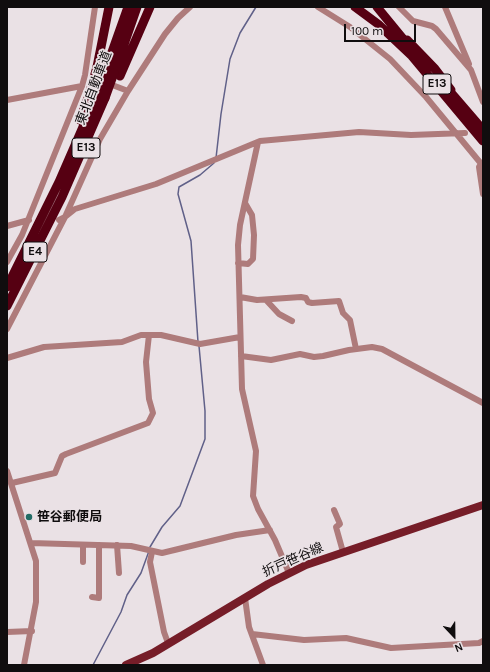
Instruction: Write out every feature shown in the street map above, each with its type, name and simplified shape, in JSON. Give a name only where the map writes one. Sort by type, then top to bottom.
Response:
[{"type":"highway","name":"E13","points":[[109,7],[109,71]]},
{"type":"highway","name":"東北自動車道","points":[[7,287],[60,182],[100,97],[128,7]]},
{"type":"highway","name":"東北自動車道","points":[[109,71],[137,7]]},
{"type":"highway","name":"E13","points":[[62,197],[109,71],[150,7]]},
{"type":"highway","name":"E13","points":[[355,7],[389,28]]},
{"type":"highway","name":"E13","points":[[361,7],[389,28]]},
{"type":"highway","name":"E13","points":[[373,7],[389,28],[455,102],[483,130]]},
{"type":"highway","name":"E13","points":[[377,7],[389,28]]},
{"type":"highway","name":"E13","points":[[455,102],[483,141]]},
{"type":"highway","name":"E4","points":[[7,306],[62,197]]},
{"type":"main road","name":"折戸笹谷線","points":[[126,665],[168,643],[288,574],[343,552],[483,505]]},
{"type":"street","points":[[7,262],[29,220],[82,86],[85,75],[94,7]]},
{"type":"street","points":[[7,329],[65,217],[100,139],[128,91],[165,34],[178,18],[190,7]]},
{"type":"street","points":[[318,7],[350,26],[377,47],[420,90],[482,165],[479,167],[483,194]]},
{"type":"street","points":[[399,7],[413,21],[436,28],[471,70]]},
{"type":"street","points":[[445,7],[483,102]]},
{"type":"street","points":[[85,75],[128,91]]},
{"type":"street","points":[[7,100],[82,86]]},
{"type":"street","points":[[59,220],[75,209],[156,184],[258,142],[359,132],[411,135],[465,133]]},
{"type":"street","points":[[258,142],[238,245],[242,389],[256,451],[253,496],[258,509],[270,530],[288,574]]},
{"type":"street","points":[[238,263],[248,264],[253,259],[254,235],[252,215],[245,203]]},
{"type":"street","points":[[7,226],[29,220]]},
{"type":"street","points":[[240,297],[249,300],[302,297],[306,298],[308,302],[312,303],[339,301],[343,313],[350,320],[356,348]]},
{"type":"street","points":[[266,300],[280,314],[292,321]]},
{"type":"street","points":[[12,483],[55,473],[62,456],[140,427],[151,420],[153,413],[149,399],[146,362],[149,335]]},
{"type":"street","points":[[7,358],[44,347],[122,342],[135,336],[161,335],[197,344],[240,337]]},
{"type":"street","points":[[241,356],[271,360],[300,354],[314,357],[323,356],[356,348],[372,347],[382,349],[483,403]]},
{"type":"street","points":[[7,471],[36,561],[37,589],[32,631],[24,665]]},
{"type":"street","points":[[7,494],[14,492]]},
{"type":"street","points":[[334,510],[340,524],[336,528],[343,552]]},
{"type":"street","points":[[31,543],[82,544],[145,548],[152,552],[162,553],[229,536],[270,530]]},
{"type":"street","points":[[82,544],[83,562]]},
{"type":"street","points":[[92,596],[99,598],[99,545]]},
{"type":"street","points":[[116,546],[119,573]]},
{"type":"street","points":[[152,552],[150,562],[164,632],[168,643]]},
{"type":"street","points":[[245,598],[252,634],[263,665]]},
{"type":"street","points":[[7,632],[32,631]]},
{"type":"street","points":[[252,634],[304,640],[346,638],[391,648],[479,643],[483,641]]},
{"type":"waterway","points":[[216,158],[221,114],[230,59],[240,33],[256,7]]},
{"type":"waterway","points":[[198,342],[191,241],[178,194],[179,187],[200,175],[214,163]]},
{"type":"waterway","points":[[150,547],[162,527],[180,506],[205,439],[205,411],[199,346]]},
{"type":"waterway","points":[[93,665],[121,612],[127,595],[141,573],[149,551]]},
{"type":"place","name":"笹谷郵便局","points":[[29,517]]}]
